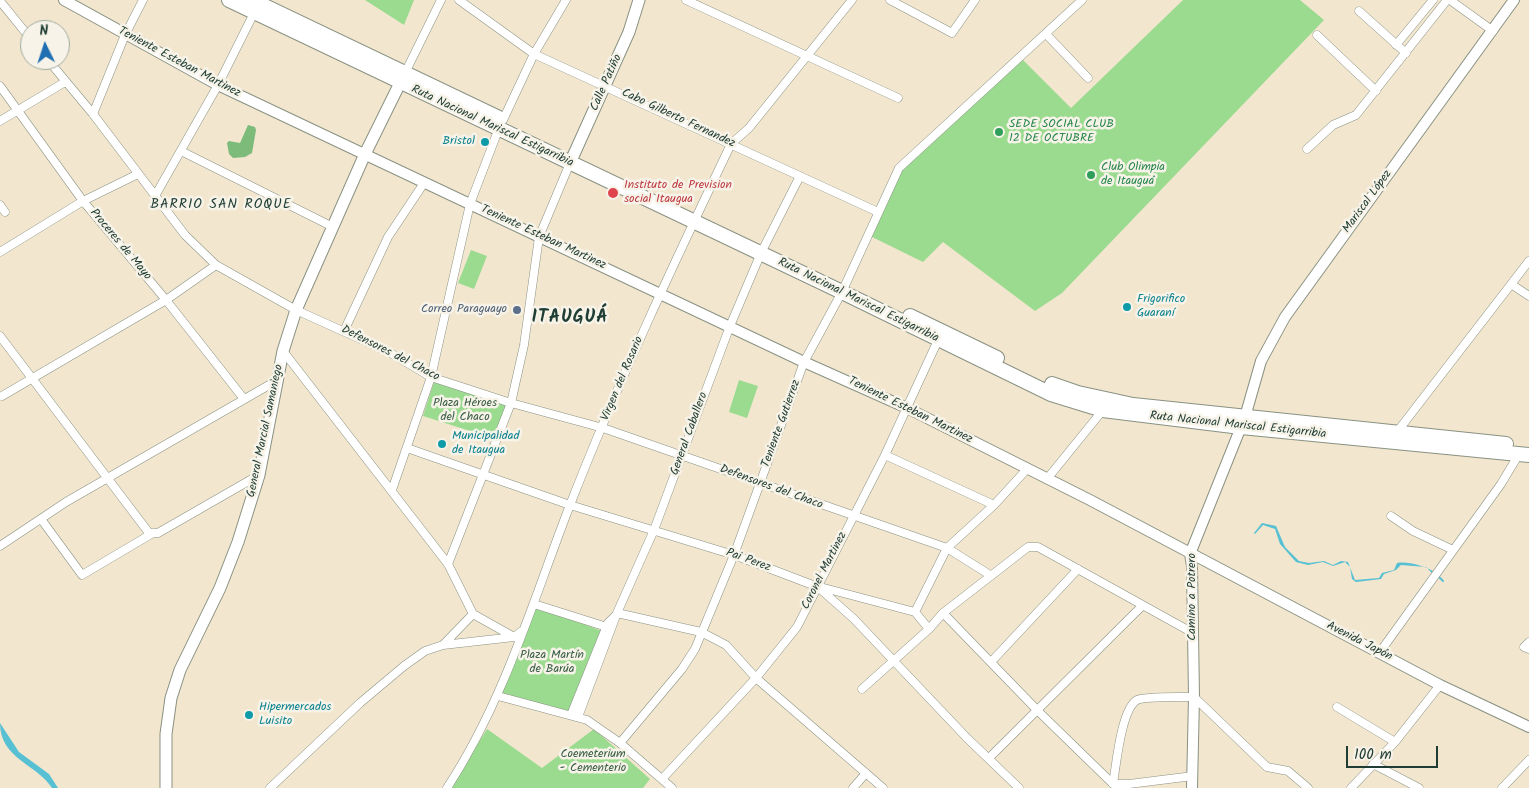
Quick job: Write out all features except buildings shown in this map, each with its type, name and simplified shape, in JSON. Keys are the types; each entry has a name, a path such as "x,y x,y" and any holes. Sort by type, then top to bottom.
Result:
{"highway":[{"name":"Ruta Nacional Mariscal Estigarribia","path":"229,0 256,4 402,78 940,336 1034,387 1103,410 1243,422 1526,452"},
{"name":"Ruta Nacional Mariscal Estigarribia","path":"940,336 1037,378 1078,393 1133,405 1243,422 1397,432 1526,452"}],"main road":[{"name":"Calle Patiño","path":"572,159 629,32 639,0"},
{"name":"General Marcial Samaniego","path":"166,788 166,734 171,698 180,670 223,580 258,476 283,351 296,310 365,154 402,78"}],"street":[{"name":"Teniente Esteban Martinez","path":"64,0 125,36 218,85 804,362 907,408 1190,554"},
{"path":"93,114 125,36 143,0"},
{"path":"402,78 441,0"},
{"path":"392,490 431,377 470,204 501,124 534,54 566,0"},
{"path":"686,0 898,98"},
{"name":"Virgen del Rosario","path":"447,788 476,742 498,696 570,505 660,293 732,144 749,128 852,0"},
{"path":"890,0 952,33 975,0"},
{"name":"Teniente Gutierrez","path":"620,743 682,669 695,649 734,555 804,362 844,289 899,168 1082,0"},
{"path":"1396,45 1433,0"},
{"path":"1307,149 1333,126 1356,115 1406,54 1446,0"},
{"path":"1450,0 1493,31"},
{"name":"Mariscal López","path":"1243,422 1261,361 1284,317 1514,0"},
{"path":"0,1 20,26"},
{"name":"Cabo Gilberto Fernandez","path":"461,1 534,54 606,85 878,212"},
{"path":"155,196 218,85 256,4"},
{"path":"1359,11 1406,54"},
{"path":"1046,34 1088,78"},
{"path":"1317,35 1376,92"},
{"name":"Defensores del Chaco","path":"56,70 93,114 185,235 216,266 296,310 410,362 431,377 511,403 603,428 852,517 946,548 990,575"},
{"path":"0,121 65,82"},
{"name":"Proceres de Mayo","path":"0,86 83,201 166,300 244,400"},
{"path":"181,151 333,227"},
{"path":"448,564 511,403 524,345 540,238 572,159"},
{"path":"0,252 83,201 138,174"},
{"name":"General Caballero","path":"575,716 610,626 654,530 730,326 762,250 800,176"},
{"path":"344,331 388,237 424,183"},
{"path":"0,205 5,212"},
{"path":"1397,432 1529,261"},
{"path":"2,396 166,300 216,266"},
{"path":"1511,284 1529,296"},
{"path":"0,336 151,533"},
{"name":"Coronel Martinez","path":"662,780 756,678 797,627 885,455 940,336"},
{"path":"283,351 448,564 473,614 514,637"},
{"path":"0,546 108,477 276,382"},
{"path":"1047,479 1103,410"},
{"name":"Camino a Potrero","path":"1192,788 1194,696 1190,554 1243,422"},
{"name":"Pai Perez","path":"407,448 570,505 734,555 818,587 838,602 974,746 1019,788"},
{"path":"1380,652 1526,452"},
{"path":"885,455 994,505"},
{"path":"915,612 946,548 994,505 1027,469"},
{"path":"41,519 82,574 151,533 158,533 258,476"},
{"path":"1391,516 1413,531 1453,550"},
{"path":"862,689 894,662 943,613 1023,549 1034,546 1193,633"},
{"name":"Avenida Japón","path":"1190,554 1440,685 1529,727"},
{"path":"991,662 1078,569"},
{"path":"818,587 915,612 928,629"},
{"path":"535,601 610,626"},
{"path":"989,758 1142,606"},
{"path":"617,613 701,632 726,645 756,678 883,788"},
{"path":"943,613 1038,711 1113,784 1129,784 1193,776"},
{"path":"443,645 473,614"},
{"path":"270,788 360,703 425,651 443,645 514,637 524,629"},
{"path":"1350,788 1395,742 1440,685"},
{"path":"498,696 587,720 620,743 672,788"},
{"path":"1113,784 1129,708 1142,699 1194,696 1267,767 1288,771 1308,788"},
{"path":"1337,707 1395,742"},
{"path":"1502,788 1529,760"},
{"path":"1373,764 1419,788"},
{"path":"853,788 866,773"}],"green space":[{"path":"365,0 414,0 404,25"},
{"name":"Club Olimpia de Itauguá","path":"1183,0 1300,0 1324,20 1062,293 1035,311 943,242 923,262 870,236 902,167 1021,58 1071,108"},
{"path":"248,125 255,127 256,130 252,153 245,157 233,158 229,154 227,143 229,141 240,143"},
{"path":"471,250 487,256 474,289 458,283"},
{"path":"739,380 758,386 747,418 729,412"},
{"name":"Plaza Héroes del Chaco","path":"434,382 506,405 495,439 423,416"},
{"name":"Plaza Martín de Barúa","path":"536,606 602,631 570,711 499,695"},
{"name":"Coemeterium - Cementerio","path":"487,729 542,768 594,729 650,779 643,788 450,788"}],"water":[{"path":"1262,523 1276,526 1285,547 1299,561 1309,563 1324,561 1333,565 1341,561 1348,562 1350,567 1345,562 1333,566 1323,562 1308,565 1296,562 1280,544 1275,529 1263,525 1254,533"},
{"path":"1397,563 1411,563 1424,567 1401,565 1396,570 1384,574 1381,579 1356,582 1352,579 1350,567 1355,580 1379,578 1382,573 1394,570"},
{"path":"0,723 19,752 49,774 58,788 52,788 38,773 12,753 2,735"}],"waterway":[{"path":"1439,577 1443,581"}],"place":[{"name":"SEDE SOCIAL CLUB 12 DE OCTUBRE","path":"999,132"},
{"name":"Bristol","path":"485,142"},
{"name":"Club Olimpia de Itauguá","path":"1091,175"},
{"name":"Instituto de Prevision social Itaugua","path":"613,193"},
{"name":"Frigorifico Guaraní","path":"1127,307"},
{"name":"Correo Paraguayo","path":"517,310"},
{"name":"Municipalidad de Itaugua","path":"442,444"},
{"name":"Hipermercados Luisito","path":"249,715"}],"district":[{"name":"BARRIO SAN ROQUE","path":"221,206"},
{"name":"ITAUGUÁ","path":"570,319"}]}
